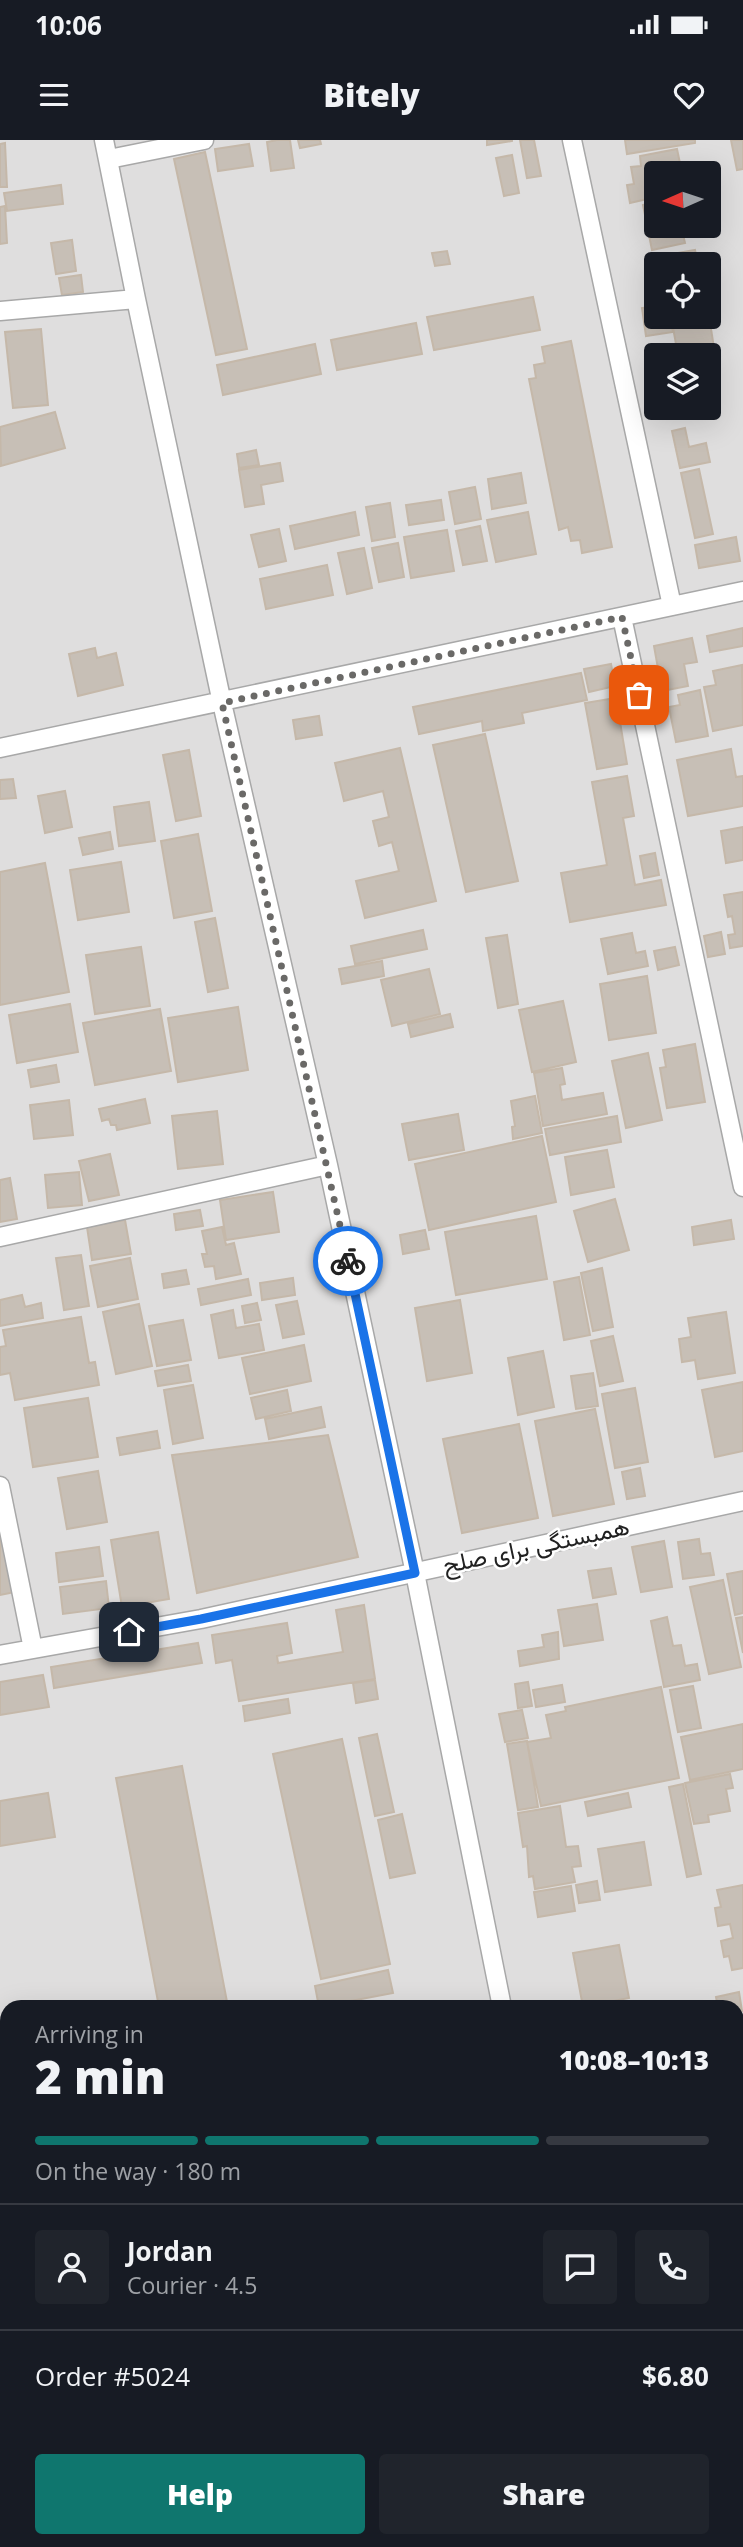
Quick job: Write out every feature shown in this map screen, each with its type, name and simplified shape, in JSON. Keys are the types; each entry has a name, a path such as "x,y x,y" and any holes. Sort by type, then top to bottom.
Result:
{"street":[{"path":"104,140 135,299 222,703 328,1165 415,1573 501,2000"},
{"path":"109,159 204,140"},
{"path":"572,140 672,607"},
{"path":"0,311 135,299"},
{"path":"0,748 743,591"},
{"path":"622,617 743,1187"},
{"path":"0,1237 328,1165"},
{"path":"0,1486 33,1649"},
{"name":"همبستگی برای صلح","path":"0,1654 201,1619 743,1501"}],"shaded area":[{"path":"0,140 743,140 743,2000 0,2000"}],"building":[{"path":"290,140 294,168 271,171 267,142"},
{"path":"298,140 320,140 321,144 300,148"},
{"path":"487,140 512,140 512,141 487,145"},
{"path":"520,140 534,140 541,176 527,178"},
{"path":"625,140 695,140 695,143 627,154"},
{"path":"731,140 743,140 743,169 737,170"},
{"path":"5,143 7,187 0,187 0,144"},
{"path":"249,144 253,166 218,171 215,149"},
{"path":"677,149 680,161 644,161 644,200 630,203 627,185 634,184 631,167 641,166 640,156"},
{"path":"205,152 247,349 216,355 174,159"},
{"path":"512,155 519,193 504,196 496,158"},
{"path":"61,185 63,204 7,211 4,193"},
{"path":"5,206 7,243 0,244 0,207"},
{"path":"650,238 684,238 685,243 652,250"},
{"path":"72,240 76,271 56,274 51,243"},
{"path":"447,251 450,264 435,266 432,253"},
{"path":"81,275 83,292 62,295 59,278"},
{"path":"533,297 540,330 434,350 427,317"},
{"path":"416,323 422,354 337,370 331,340"},
{"path":"41,329 48,405 13,408 5,332"},
{"path":"645,329 672,329 673,332 646,336"},
{"path":"673,329 711,329 713,343 676,343"},
{"path":"571,341 612,547 582,553 580,540 571,541 568,527 559,530 529,379 536,378 534,365 545,363 542,347"},
{"path":"315,344 321,374 223,395 217,365"},
{"path":"55,412 65,448 1,466 0,427"},
{"path":"685,428 689,447 706,443 710,462 680,468 672,431"},
{"path":"256,450 259,465 239,468 237,454"},
{"path":"280,463 283,481 261,485 264,504 245,507 239,470"},
{"path":"699,469 713,534 695,538 681,473"},
{"path":"521,473 526,503 492,509 488,479"},
{"path":"475,487 481,519 455,524 449,492"},
{"path":"441,500 444,520 409,525 406,505"},
{"path":"390,503 395,537 372,541 366,507"},
{"path":"355,512 359,535 295,549 290,526"},
{"path":"528,512 536,554 496,562 487,520"},
{"path":"480,526 487,561 463,565 456,531"},
{"path":"279,529 286,561 259,567 251,535"},
{"path":"447,530 454,571 411,578 404,537"},
{"path":"736,537 740,561 699,568 695,545"},
{"path":"398,543 404,577 379,582 372,548"},
{"path":"364,548 372,588 347,594 338,553"},
{"path":"327,565 333,595 266,609 260,579"},
{"path":"743,628 743,646 710,652 707,636"},
{"path":"692,638 697,662 684,664 688,686 662,691 654,646"},
{"path":"95,648 97,658 116,653 123,685 78,696 69,654"},
{"path":"611,664 615,686 589,692 584,669"},
{"path":"742,665 743,725 713,731 704,687 716,685 713,671"},
{"path":"581,673 587,700 522,713 524,723 483,731 482,721 419,734 413,707"},
{"path":"700,690 708,736 676,742 669,707 680,705 678,695"},
{"path":"616,698 627,764 597,769 585,703"},
{"path":"319,716 322,735 296,739 293,720"},
{"path":"485,734 518,881 466,892 433,745"},
{"path":"400,748 436,901 365,918 356,881 399,871 392,842 379,846 373,821 389,817 383,791 344,801 335,763"},
{"path":"731,749 736,777 743,776 743,806 688,816 677,760"},
{"path":"189,750 201,816 176,821 163,755"},
{"path":"627,776 634,816 623,818 635,885 661,880 666,905 570,922 561,873 607,865 592,782"},
{"path":"13,779 16,798 0,799 0,780"},
{"path":"65,791 72,827 45,833 38,796"},
{"path":"149,802 155,841 119,846 114,807"},
{"path":"743,827 743,860 726,863 721,831"},
{"path":"110,832 113,849 83,855 79,838"},
{"path":"198,834 212,911 174,918 161,841"},
{"path":"655,853 659,875 644,878 640,856"},
{"path":"121,862 129,912 78,920 70,870"},
{"path":"45,863 69,992 0,1005 0,872"},
{"path":"743,892 743,946 730,948 728,935 735,934 732,916 728,917 724,895"},
{"path":"215,918 228,988 208,992 195,922"},
{"path":"423,930 427,949 355,964 351,946"},
{"path":"721,932 725,954 708,957 704,936"},
{"path":"632,933 636,953 645,951 648,966 608,974 601,939"},
{"path":"507,935 518,1004 498,1008 486,938"},
{"path":"141,947 150,1006 95,1014 86,955"},
{"path":"675,947 679,965 658,970 654,951"},
{"path":"382,961 384,976 342,984 339,969"},
{"path":"429,969 440,1014 392,1026 381,980"},
{"path":"647,976 656,1033 609,1040 600,984"},
{"path":"563,1001 576,1062 532,1072 519,1010"},
{"path":"70,1004 78,1052 17,1063 9,1015"},
{"path":"238,1007 248,1070 178,1082 168,1018"},
{"path":"160,1009 171,1071 95,1085 83,1023"},
{"path":"450,1014 453,1027 411,1037 408,1024"},
{"path":"695,1044 705,1102 667,1108 660,1068 666,1067 663,1050"},
{"path":"648,1053 662,1120 626,1128 612,1061"},
{"path":"56,1065 59,1082 31,1087 28,1070"},
{"path":"562,1068 565,1084 560,1085 562,1100 603,1093 607,1114 543,1126 534,1073"},
{"path":"535,1096 542,1133 513,1139 512,1127 515,1126 511,1101"},
{"path":"145,1099 150,1123 117,1130 116,1125 111,1125 109,1119 102,1121 99,1109"},
{"path":"69,1100 73,1135 34,1139 30,1105"},
{"path":"217,1111 223,1164 178,1169 172,1116"},
{"path":"458,1114 464,1150 409,1160 402,1124"},
{"path":"617,1116 621,1142 550,1155 545,1129"},
{"path":"542,1136 556,1202 429,1230 415,1164"},
{"path":"607,1150 614,1187 571,1195 565,1157"},
{"path":"110,1154 119,1195 89,1201 79,1161"},
{"path":"79,1172 82,1205 48,1208 45,1175"},
{"path":"10,1178 17,1219 0,1222 0,1180"},
{"path":"273,1192 279,1232 226,1240 220,1200"},
{"path":"615,1199 629,1250 588,1262 574,1211"},
{"path":"200,1210 203,1226 176,1230 174,1214"},
{"path":"536,1216 547,1279 456,1295 445,1232"},
{"path":"125,1220 131,1254 92,1260 87,1227"},
{"path":"731,1220 734,1239 694,1245 692,1227"},
{"path":"222,1227 226,1245 234,1243 241,1274 216,1279 214,1266 205,1267 202,1254 207,1254 202,1231"},
{"path":"425,1230 429,1249 403,1254 400,1235"},
{"path":"81,1255 89,1306 64,1310 56,1258"},
{"path":"130,1258 138,1299 98,1307 90,1266"},
{"path":"602,1268 613,1327 593,1331 581,1273"},
{"path":"186,1270 189,1284 164,1288 162,1274"},
{"path":"579,1277 590,1335 564,1340 554,1282"},
{"path":"293,1278 295,1295 262,1300 260,1283"},
{"path":"248,1279 251,1295 201,1305 198,1289"},
{"path":"22,1295 25,1307 41,1303 43,1318 0,1326 0,1300"},
{"path":"460,1300 472,1373 427,1381 415,1308"},
{"path":"297,1301 304,1334 283,1338 276,1305"},
{"path":"257,1303 261,1320 245,1323 242,1306"},
{"path":"139,1304 152,1366 116,1374 103,1312"},
{"path":"233,1310 236,1328 259,1324 264,1350 219,1358 211,1315"},
{"path":"726,1312 735,1373 698,1379 695,1360 682,1362 679,1339 691,1337 688,1318"},
{"path":"81,1317 89,1363 95,1362 99,1385 15,1400 10,1373 0,1375 0,1347 6,1346 3,1330"},
{"path":"183,1320 191,1360 157,1366 149,1326"},
{"path":"613,1336 623,1381 600,1386 591,1341"},
{"path":"304,1345 311,1381 250,1394 242,1358"},
{"path":"543,1351 554,1407 518,1415 508,1358"},
{"path":"188,1365 191,1381 158,1386 155,1371"},
{"path":"593,1373 598,1406 576,1409 571,1376"},
{"path":"743,1382 743,1451 715,1457 702,1390"},
{"path":"193,1385 203,1438 173,1444 164,1390"},
{"path":"635,1388 648,1462 615,1468 602,1394"},
{"path":"287,1390 291,1411 256,1419 251,1398"},
{"path":"88,1398 98,1457 33,1467 24,1408"},
{"path":"321,1407 325,1427 269,1439 265,1419"},
{"path":"595,1409 614,1504 553,1516 535,1421"},
{"path":"519,1424 538,1518 462,1533 443,1439"},
{"path":"157,1431 160,1448 120,1455 117,1438"},
{"path":"328,1435 358,1557 197,1593 172,1455"},
{"path":"640,1468 645,1496 627,1499 622,1472"},
{"path":"98,1471 107,1522 67,1529 58,1478"},
{"path":"0,1524 15,1592 0,1595"},
{"path":"158,1532 169,1599 122,1607 111,1540"},
{"path":"699,1539 701,1554 710,1553 714,1575 683,1579 678,1542"},
{"path":"664,1541 672,1587 641,1592 632,1547"},
{"path":"99,1547 103,1576 59,1582 56,1553"},
{"path":"611,1568 616,1594 593,1598 588,1571"},
{"path":"743,1571 743,1613 735,1615 727,1574"},
{"path":"723,1580 741,1667 709,1674 690,1587"},
{"path":"106,1581 109,1608 63,1614 60,1587"},
{"path":"597,1604 603,1640 564,1646 558,1610"},
{"path":"364,1605 375,1679 239,1701 232,1660 216,1663 212,1635 287,1623 292,1653 277,1656 278,1663 343,1652 336,1610"},
{"path":"667,1617 673,1646 681,1645 685,1666 697,1664 700,1680 664,1687 651,1621"},
{"path":"743,1617 743,1653 736,1618"},
{"path":"558,1632 559,1659 520,1666 518,1651 544,1647 542,1635"},
{"path":"198,1643 202,1663 54,1688 51,1667"},
{"path":"43,1675 49,1707 0,1715 0,1682"},
{"path":"375,1680 378,1699 356,1703 353,1683"},
{"path":"528,1682 532,1706 518,1708 515,1684"},
{"path":"562,1685 565,1702 536,1707 533,1690"},
{"path":"693,1686 701,1728 678,1732 670,1690"},
{"path":"661,1687 679,1778 541,1806 527,1742 551,1738 546,1715 566,1711 565,1707"},
{"path":"288,1699 290,1713 245,1721 243,1706"},
{"path":"522,1710 528,1738 505,1742 499,1714"},
{"path":"743,1724 743,1769 690,1780 681,1737"},
{"path":"377,1734 394,1812 375,1816 359,1738"},
{"path":"342,1739 390,1964 321,1979 273,1754"},
{"path":"527,1741 538,1807 518,1810 507,1744"},
{"path":"182,1766 227,2000 158,2000 116,1778"},
{"path":"730,1774 733,1788 726,1789 730,1811 708,1815 709,1822 694,1824 685,1783"},
{"path":"683,1784 701,1874 687,1877 669,1787"},
{"path":"48,1793 55,1837 0,1846 0,1801"},
{"path":"628,1793 631,1807 588,1816 585,1802"},
{"path":"560,1806 566,1847 578,1846 581,1866 572,1867 575,1882 535,1889 533,1876 529,1877 527,1846 523,1847 518,1813"},
{"path":"402,1814 415,1873 390,1878 378,1820"},
{"path":"644,1842 651,1885 605,1892 598,1849"},
{"path":"597,1881 600,1900 579,1903 576,1885"},
{"path":"743,1885 743,1968 732,1970 729,1956 724,1957 721,1941 733,1938 730,1924 718,1926 715,1908 721,1907 717,1890"},
{"path":"571,1886 575,1911 538,1917 534,1892"},
{"path":"619,1945 629,1998 582,2000 573,1953"},
{"path":"388,1970 393,1993 356,2000 318,2000 315,1986"},
{"path":"739,1992 740,2000 717,2000 716,1997"}],"way so far":[{"path":"348,1261 222,703 622,617 639,695"}],"route":[{"path":"129,1632 415,1573 348,1261"}]}
